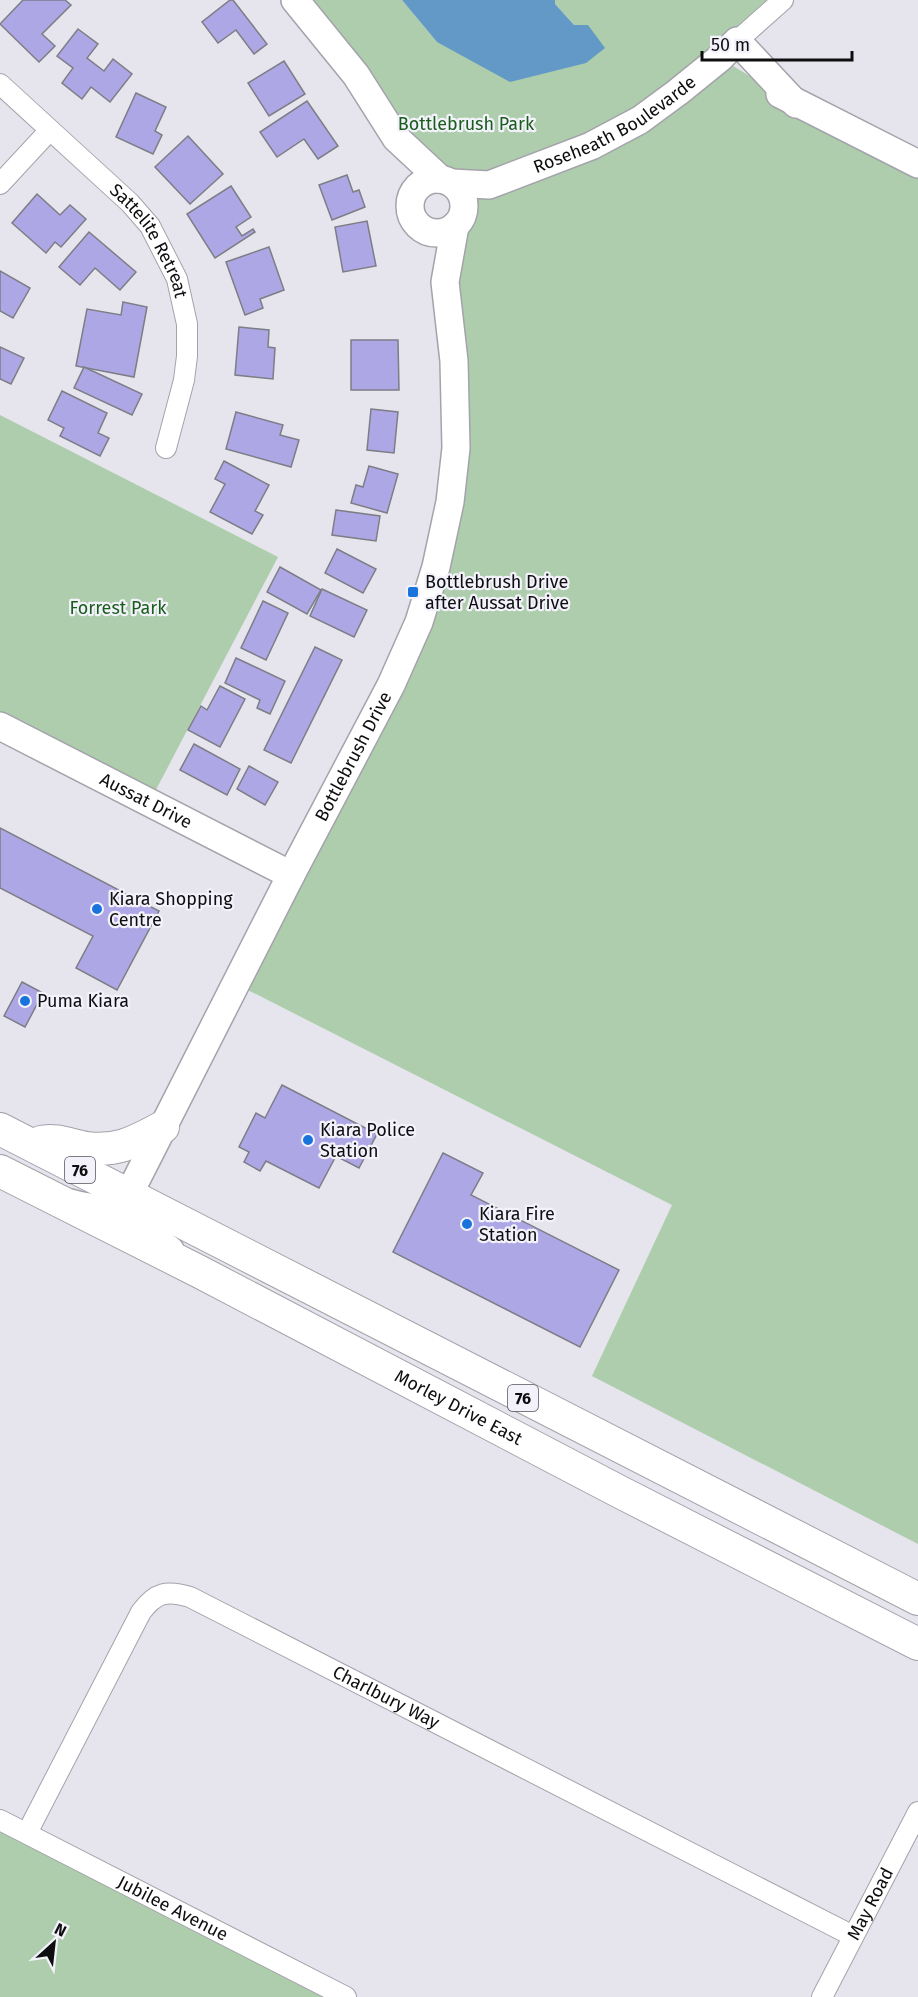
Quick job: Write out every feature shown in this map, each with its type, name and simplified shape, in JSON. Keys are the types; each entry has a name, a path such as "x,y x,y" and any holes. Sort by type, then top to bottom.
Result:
{"main road":[{"path":"32,1145 49,1140 86,1148 118,1148 163,1127"},
{"name":"76","path":"0,1129 918,1599"},
{"name":"Morley Drive East","path":"0,1171 200,1272 918,1644"},
{"path":"325,1296 321,1308 322,1320 337,1339 354,1353"},
{"path":"552,1413 549,1420 551,1444 570,1465"}],"street":[{"path":"296,0 356,75 396,138 460,192 460,218 450,230 437,234 430,233 419,227 410,213 412,195 415,189 426,181 446,181"},
{"name":"Roseheath Boulevarde","path":"446,181 489,185 591,146 640,120 729,50 783,0"},
{"path":"729,50 796,104 918,164"},
{"name":"Sattelite Retreat","path":"0,84 137,211 150,226 177,279 187,324 187,356 184,380 166,447"},
{"path":"0,184 50,130"},
{"path":"396,138 404,174 412,195"},
{"name":"Roseheath Boulevarde","path":"460,218 489,185"},
{"name":"Bottlebrush Drive","path":"445,282 460,218"},
{"name":"Bottlebrush Drive","path":"128,1196 291,875 391,685 419,622 436,567 450,502 456,448 454,361 445,282 419,227"},
{"name":"Aussat Drive","path":"0,726 291,875"},
{"path":"52,1197 89,1208 105,1207 128,1196 134,1214 145,1229 160,1244 200,1272"},
{"name":"Charlbury Way","path":"27,1833 141,1612 152,1598 176,1593 190,1597 853,1936"},
{"name":"May Road","path":"822,1997 918,1812"},
{"name":"Jubilee Avenue","path":"0,1820 346,1997"}],"green space":[{"name":"Bottlebrush Park","path":"295,0 402,0 437,42 574,25 555,4 555,0 783,0 720,58 796,104 918,164 918,1544 592,1376 672,1205 236,984 391,685 450,503 445,282 464,210 488,185 440,181"},
{"name":"Forrest Park","path":"0,415 278,557 149,803 0,726"},
{"path":"0,1820 346,1997 0,1997"}],"water":[{"path":"402,0 555,0 555,4 574,25 588,25 605,48 586,63 510,82 437,42"}],"building":[{"path":"23,0 65,0 71,5 42,34 55,46 39,62 0,24"},
{"path":"233,0 267,44 254,54 236,30 218,43 202,22"},
{"path":"78,29 98,44 87,58 104,71 113,59 132,74 110,102 91,87 82,99 62,83 73,68 57,56"},
{"path":"284,61 305,94 269,116 248,83"},
{"path":"136,93 166,107 155,131 162,135 153,154 116,137"},
{"path":"307,101 338,146 318,159 304,139 277,157 260,132"},
{"path":"188,136 223,174 190,204 155,167"},
{"path":"347,175 353,192 359,190 365,207 332,220 319,185"},
{"path":"231,186 251,217 236,227 242,236 253,229 255,232 215,258 187,214"},
{"path":"37,194 60,215 70,205 86,219 61,247 55,242 46,253 12,223"},
{"path":"367,221 376,266 343,272 335,227"},
{"path":"89,232 136,272 120,290 95,268 80,285 59,267"},
{"path":"269,247 284,290 260,299 263,308 245,315 226,262"},
{"path":"0,271 30,288 13,318 0,311"},
{"path":"123,302 147,307 134,377 76,366 87,309 121,315"},
{"path":"239,327 269,330 268,347 275,348 273,379 235,375"},
{"path":"351,340 398,340 399,390 351,390"},
{"path":"0,347 24,358 11,384 0,379"},
{"path":"84,367 142,394 132,415 74,388"},
{"path":"62,391 107,413 98,433 109,438 100,456 60,436 64,428 48,420"},
{"path":"371,409 398,412 394,453 367,450"},
{"path":"236,412 283,425 280,435 299,440 291,467 226,449"},
{"path":"224,461 269,485 255,511 263,515 252,534 210,512 225,484 215,479"},
{"path":"369,466 398,474 387,513 351,503 356,485 363,487"},
{"path":"336,510 380,516 376,541 332,535"},
{"path":"337,549 376,569 363,593 325,573"},
{"path":"280,567 321,590 307,614 267,592"},
{"path":"322,589 367,610 354,637 310,616"},
{"path":"263,601 288,613 266,660 241,648"},
{"path":"315,647 342,660 291,763 264,750"},
{"path":"236,658 285,681 270,714 257,708 260,700 225,683"},
{"path":"220,686 245,699 220,747 188,730 201,706 207,710"},
{"path":"194,744 240,769 227,795 180,770"},
{"path":"249,766 278,782 265,805 237,789"},
{"name":"Kiara Shopping Centre","path":"0,828 159,911 117,990 76,968 93,936 0,888"},
{"name":"Puma Kiara","path":"22,982 43,993 25,1027 4,1016"},
{"name":"Kiara Police Station","path":"282,1085 377,1134 359,1168 336,1156 319,1188 266,1161 260,1171 244,1162 249,1152 239,1147 256,1113 265,1118"},
{"name":"Kiara Fire Station","path":"443,1153 483,1173 471,1195 619,1270 580,1347 393,1252"}],"place":[{"name":"Bottlebrush Drive after Aussat Drive","path":"413,592"},
{"name":"Kiara Shopping Centre","path":"97,909"},
{"name":"Puma Kiara","path":"25,1001"},
{"name":"Kiara Police Station","path":"308,1140"},
{"name":"Kiara Fire Station","path":"467,1224"}]}
